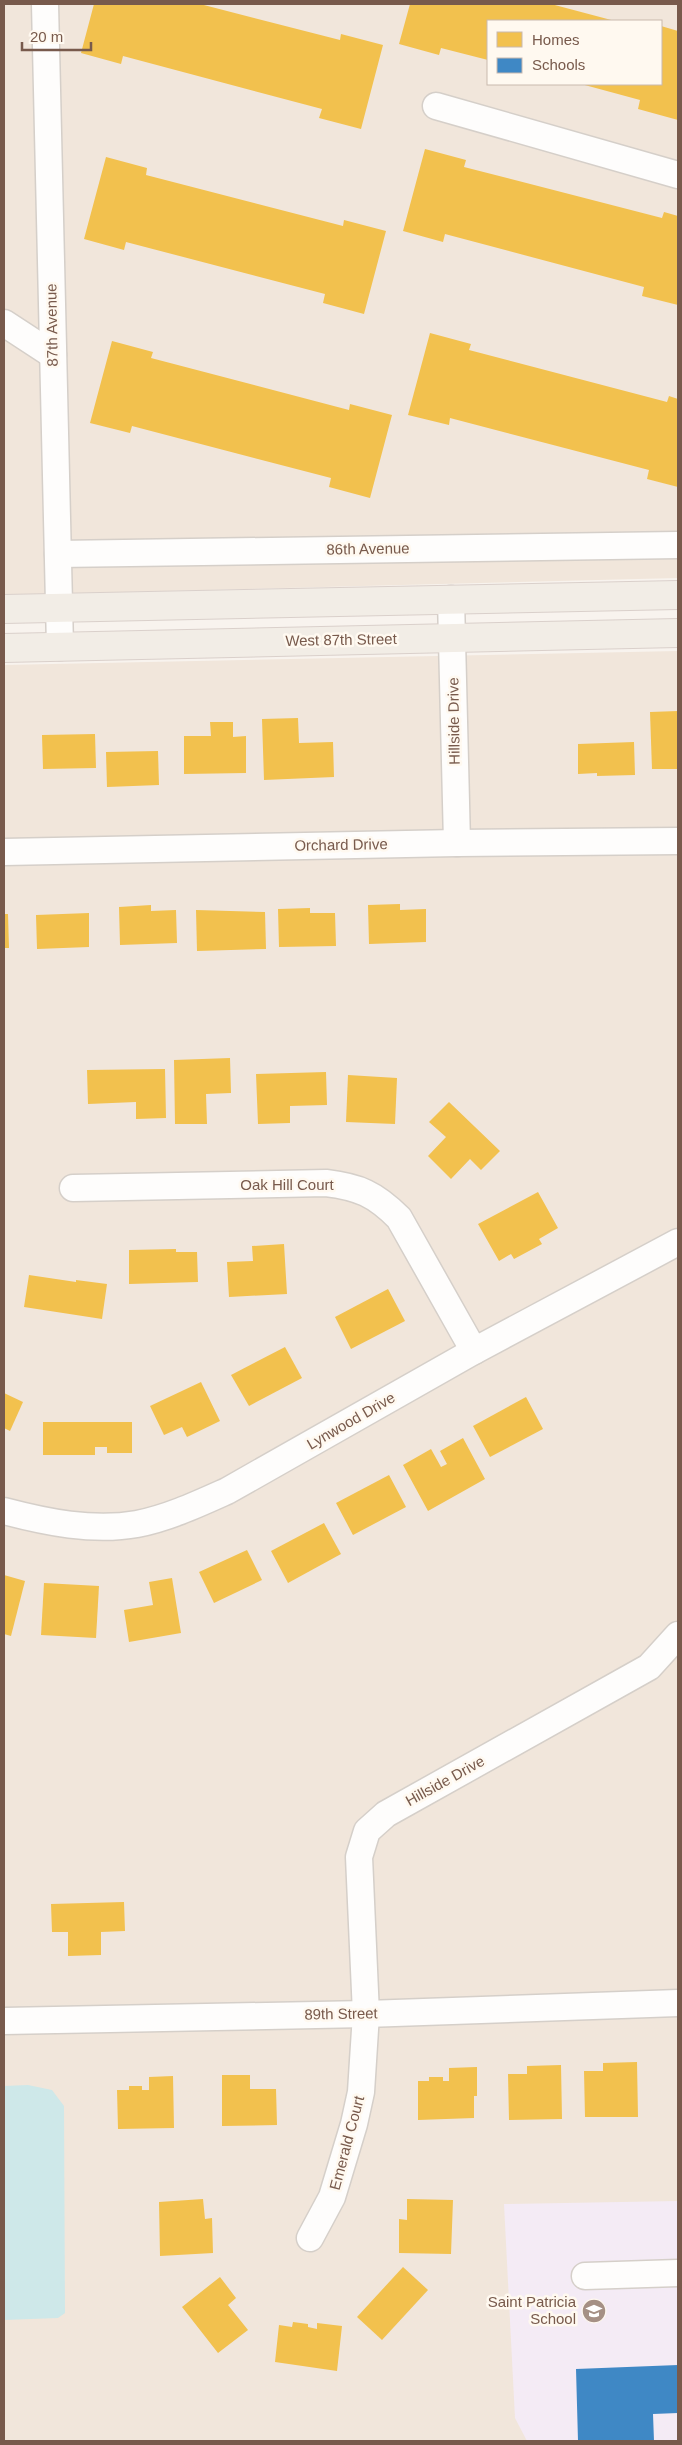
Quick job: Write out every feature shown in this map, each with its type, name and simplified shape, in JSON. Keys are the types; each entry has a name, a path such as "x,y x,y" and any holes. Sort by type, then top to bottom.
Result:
{"main road":[{"path":"4,609 678,594"},
{"name":"West 87th Street","path":"4,648 678,633"}],"street":[{"name":"87th Avenue","path":"45,4 60,647"},
{"path":"436,106 678,175"},
{"path":"4,323 53,355"},
{"name":"86th Avenue","path":"58,554 678,545"},
{"name":"Hillside Drive","path":"451,599 457,843"},
{"name":"Orchard Drive","path":"4,852 457,843 678,841"},
{"name":"Oak Hill Court","path":"73,1188 326,1183 366,1192 383,1202 399,1218 474,1351"},
{"name":"Lynwood Drive","path":"4,1511 37,1520 101,1526 136,1524 166,1516 227,1491 474,1351 678,1242"},
{"name":"Hillside Drive","path":"366,2014 359,1857 367,1831 386,1814 649,1667 678,1636"},
{"name":"89th Street","path":"4,2021 366,2014 678,2003"},
{"name":"Emerald Court","path":"310,2238 332,2197 354,2124 361,2092 366,2014"},
{"path":"585,2276 678,2273"}],"shaded area":[{"path":"4,4 678,4 678,578 4,595"},
{"path":"678,651 678,2441 4,2441 4,665"},
{"name":"Saint Patricia School","path":"678,2201 678,2441 527,2441 515,2418 504,2204"}],"water":[{"path":"28,2085 52,2090 64,2106 65,2313 58,2318 4,2320 4,2086"}],"building: Homes":[{"path":"94,4 200,4 340,40 341,34 383,45 361,129 319,118 322,109 123,56 121,64 81,53"},
{"path":"410,4 551,4 611,20 487,20 487,60 441,48 439,55 399,44"},
{"path":"662,26 678,31 678,120 638,109 640,100 585,85 662,85"},
{"path":"425,149 466,160 464,167 662,218 664,212 678,216 678,305 642,296 644,287 445,234 443,242 403,231"},
{"path":"106,157 147,168 146,175 343,226 344,220 386,231 364,314 323,303 325,294 126,242 124,250 84,239"},
{"path":"430,333 471,344 469,350 667,402 669,396 678,399 678,487 647,479 649,470 450,418 449,425 408,415"},
{"path":"112,341 153,352 151,358 349,410 350,404 392,415 370,498 329,487 331,478 132,426 130,433 90,423"},
{"path":"678,711 678,769 652,769 650,712"},
{"path":"298,718 299,743 333,742 334,777 264,780 262,719"},
{"path":"210,722 233,722 233,737 246,736 246,773 184,774 184,736 211,736"},
{"path":"95,734 96,768 43,769 42,735"},
{"path":"634,742 635,775 597,776 597,773 578,774 578,744"},
{"path":"158,751 159,785 107,787 106,752"},
{"path":"400,904 400,910 426,909 426,942 369,944 368,905"},
{"path":"151,905 151,911 176,910 177,943 120,945 119,907"},
{"path":"310,908 310,913 335,913 336,946 279,947 278,909"},
{"path":"196,910 265,912 266,949 197,951"},
{"path":"89,913 89,947 37,949 36,915"},
{"path":"4,914 8,914 9,948 4,948"},
{"path":"230,1058 231,1093 206,1094 207,1124 175,1124 174,1060"},
{"path":"165,1069 166,1118 136,1119 136,1102 88,1104 87,1070"},
{"path":"326,1072 327,1105 290,1106 290,1123 258,1124 256,1074"},
{"path":"348,1075 397,1078 395,1124 346,1122"},
{"path":"449,1102 500,1151 481,1170 470,1159 451,1179 428,1156 446,1137 429,1122"},
{"path":"538,1192 558,1228 539,1239 542,1244 514,1259 511,1254 499,1261 478,1224"},
{"path":"284,1244 287,1294 229,1297 227,1262 253,1261 252,1246"},
{"path":"176,1249 176,1252 197,1252 198,1282 129,1284 129,1250"},
{"path":"29,1275 76,1282 76,1280 107,1284 102,1319 24,1307"},
{"path":"388,1289 405,1321 351,1349 335,1317"},
{"path":"285,1347 302,1378 249,1406 231,1375"},
{"path":"201,1382 220,1421 187,1437 182,1427 164,1435 150,1406"},
{"path":"4,1393 23,1402 10,1431 4,1428"},
{"path":"526,1397 543,1429 490,1457 473,1426"},
{"path":"43,1422 132,1422 132,1453 107,1453 107,1447 95,1447 95,1455 43,1455"},
{"path":"463,1438 485,1479 428,1511 403,1465 431,1449 441,1467 447,1464 440,1451"},
{"path":"389,1475 406,1507 353,1535 336,1503"},
{"path":"324,1523 341,1554 288,1583 271,1551"},
{"path":"247,1550 262,1580 214,1603 199,1572"},
{"path":"4,1575 25,1581 11,1636 4,1634"},
{"path":"172,1578 181,1633 129,1642 124,1610 153,1605 149,1582"},
{"path":"44,1583 99,1586 96,1638 41,1635"},
{"path":"124,1902 125,1931 101,1932 101,1955 68,1956 68,1932 52,1932 51,1904"},
{"path":"637,2062 638,2117 585,2117 584,2071 603,2071 603,2063"},
{"path":"561,2065 562,2119 509,2120 508,2074 527,2074 527,2066"},
{"path":"477,2067 477,2096 474,2096 474,2118 418,2120 418,2081 429,2081 429,2077 443,2077 443,2081 449,2081 449,2068"},
{"path":"222,2075 250,2075 250,2089 276,2089 277,2125 222,2126"},
{"path":"173,2076 174,2128 118,2129 117,2090 129,2090 129,2086 142,2086 142,2090 149,2090 149,2077"},
{"path":"203,2199 205,2219 212,2218 213,2253 160,2256 159,2202"},
{"path":"407,2199 453,2200 451,2254 399,2253 399,2219 407,2220"},
{"path":"403,2267 428,2290 382,2340 357,2317"},
{"path":"220,2277 236,2298 228,2305 248,2330 218,2353 182,2307"},
{"path":"293,2322 308,2324 308,2327 317,2329 317,2323 342,2326 337,2371 275,2362 279,2325 292,2327"}],"building: Schools":[{"path":"678,2365 678,2413 653,2414 654,2441 578,2441 576,2369"}],"place":[{"name":"Saint Patricia School","path":"594,2311"}]}
